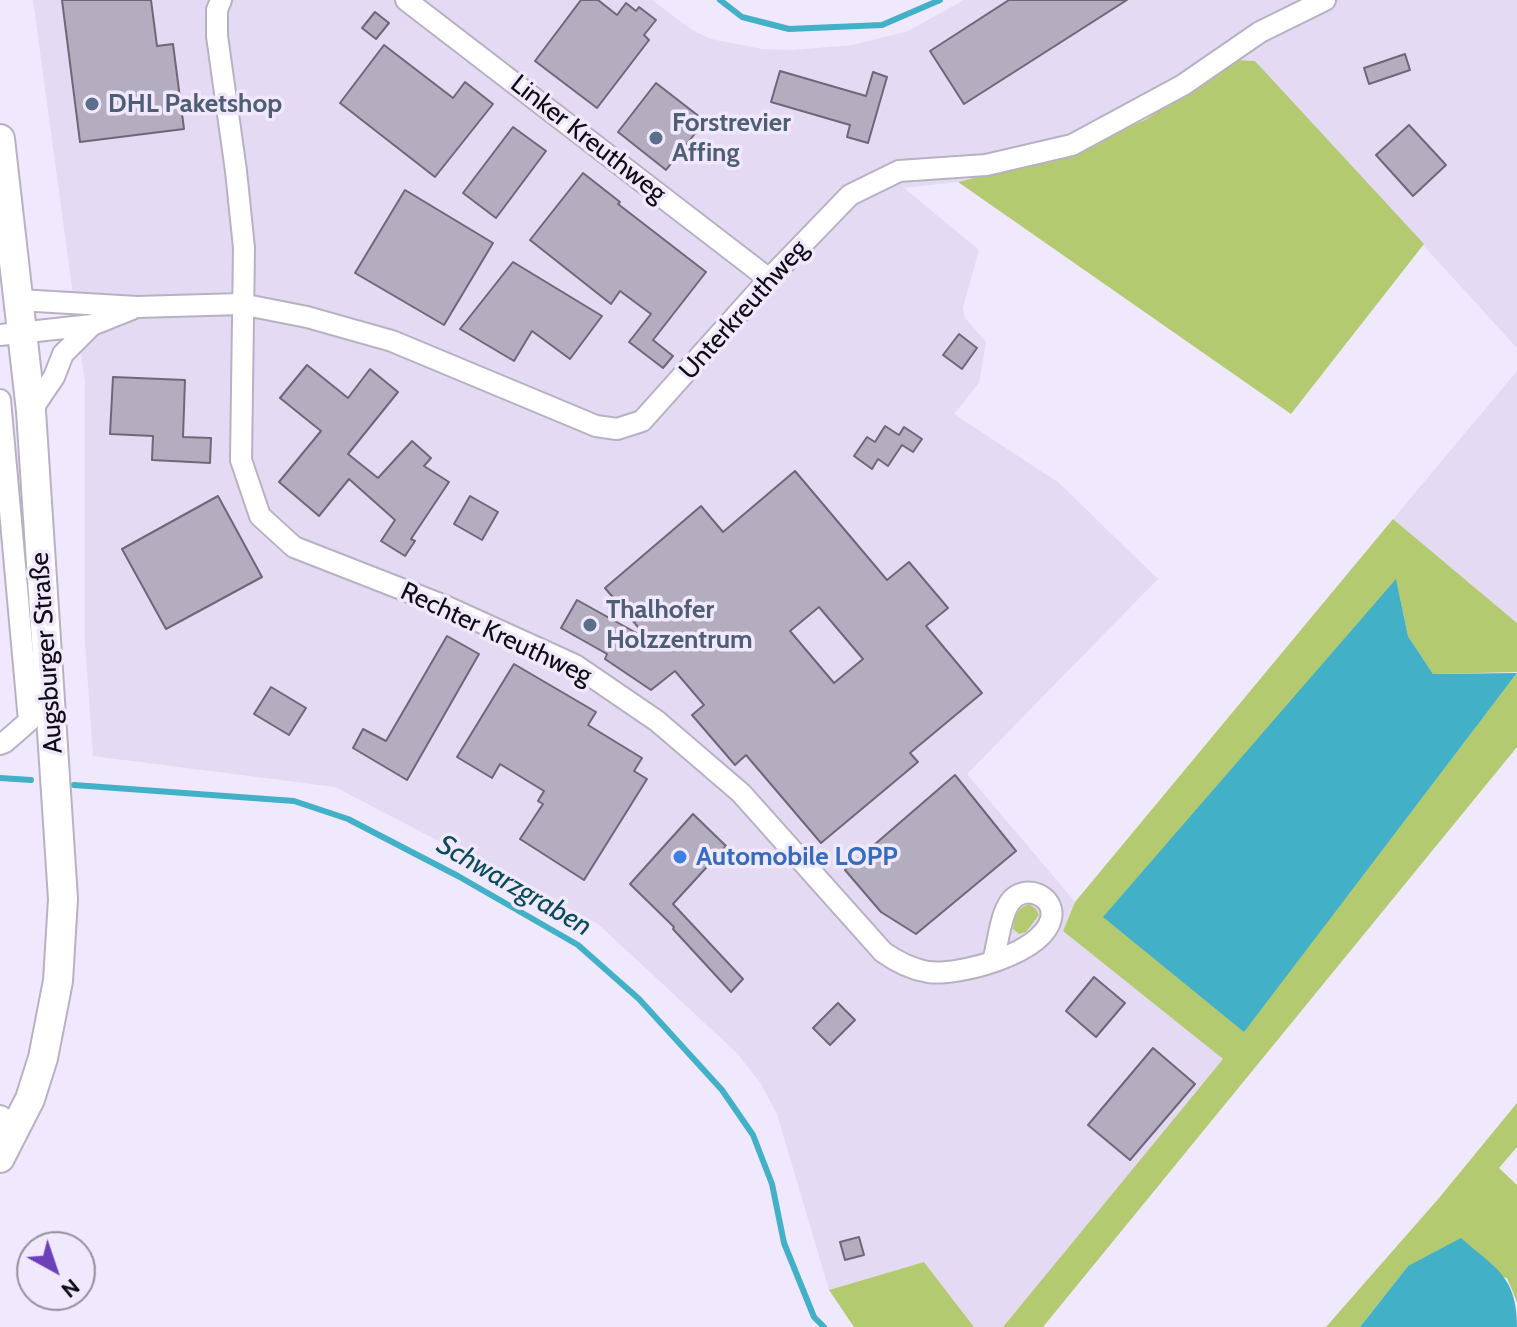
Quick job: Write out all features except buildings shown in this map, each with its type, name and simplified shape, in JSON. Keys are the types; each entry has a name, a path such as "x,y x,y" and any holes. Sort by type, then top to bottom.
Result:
{"main road":[{"name":"Augsburger Straße","path":"0,139 19,300 11,333 31,411 63,899 58,981 43,1058 8,1122 0,1158"}],"street":[{"path":"221,0 217,10 217,36 243,233 241,304"},
{"name":"Linker Kreuthweg","path":"406,0 769,279"},
{"name":"Unterkreuthweg","path":"19,300 137,307 241,304 307,317 392,341 596,426 617,429 642,421 769,279 850,195 899,171 986,165 1072,145 1183,85 1260,32 1325,0"},
{"name":"Rechter Kreuthweg","path":"241,304 241,460 260,516 294,547 451,609 575,665 657,721 741,793 883,952 896,961 931,972 969,969 993,961"},
{"name":"Unterkreuthweg","path":"11,333 92,325 137,307"},
{"name":"Unterkreuthweg","path":"31,411 54,377 63,354 92,325"},
{"path":"0,400 29,721 0,744"}],"shaded area":[{"path":"33,0 652,0 692,30 711,39 762,49 792,50 853,45 908,31 964,0 1517,0 1517,348 1255,61 1238,60 1145,120 1061,156 958,182 904,188 979,250 963,307 965,318 986,342 979,383 954,414 1059,483 1158,579 967,774 1075,902 1063,931 1223,1059 1003,1327 974,1327 924,1262 829,1290 777,1114 761,1084 737,1053 598,924 335,787 93,756 85,643 85,383"},
{"path":"1517,371 1517,623 1393,519"}],"green space":[{"path":"1238,60 1255,61 1424,244 1291,414 958,182 1061,156 1145,120"},
{"path":"1393,519 1517,623 1517,672 1433,674 1408,636 1396,580 1244,1031 1517,673 1517,747 1043,1327 1003,1327 1223,1059 1063,931 1075,902"},
{"path":"1029,904 1039,915 1026,932 1019,934 1013,929 1015,917"},
{"path":"1517,1103 1517,1147 1499,1168 1517,1185 1517,1302 1507,1278 1408,1266 1360,1327 1326,1327 1439,1198"},
{"path":"924,1262 974,1327 854,1327 829,1290"}],"water":[{"path":"1396,579 1408,636 1433,674 1517,673 1244,1032 1103,917"},
{"path":"1461,1238 1494,1266 1509,1285 1517,1327 1360,1327 1408,1266"}],"waterway":[{"path":"720,0 742,17 789,29 882,25 940,0"},
{"name":"Schwarzgraben","path":"0,778 31,780"},
{"name":"Schwarzgraben","path":"74,785 294,801 348,819 458,876 578,945 639,999 722,1090 753,1135 772,1184 784,1243 814,1317 824,1327"}],"place":[{"name":"DHL Paketshop","path":"92,104"},
{"name":"Forstrevier Affing","path":"656,138"},
{"name":"Thalhofer Holzzentrum","path":"590,625"},
{"name":"Automobile LOPP","path":"680,857"}]}
